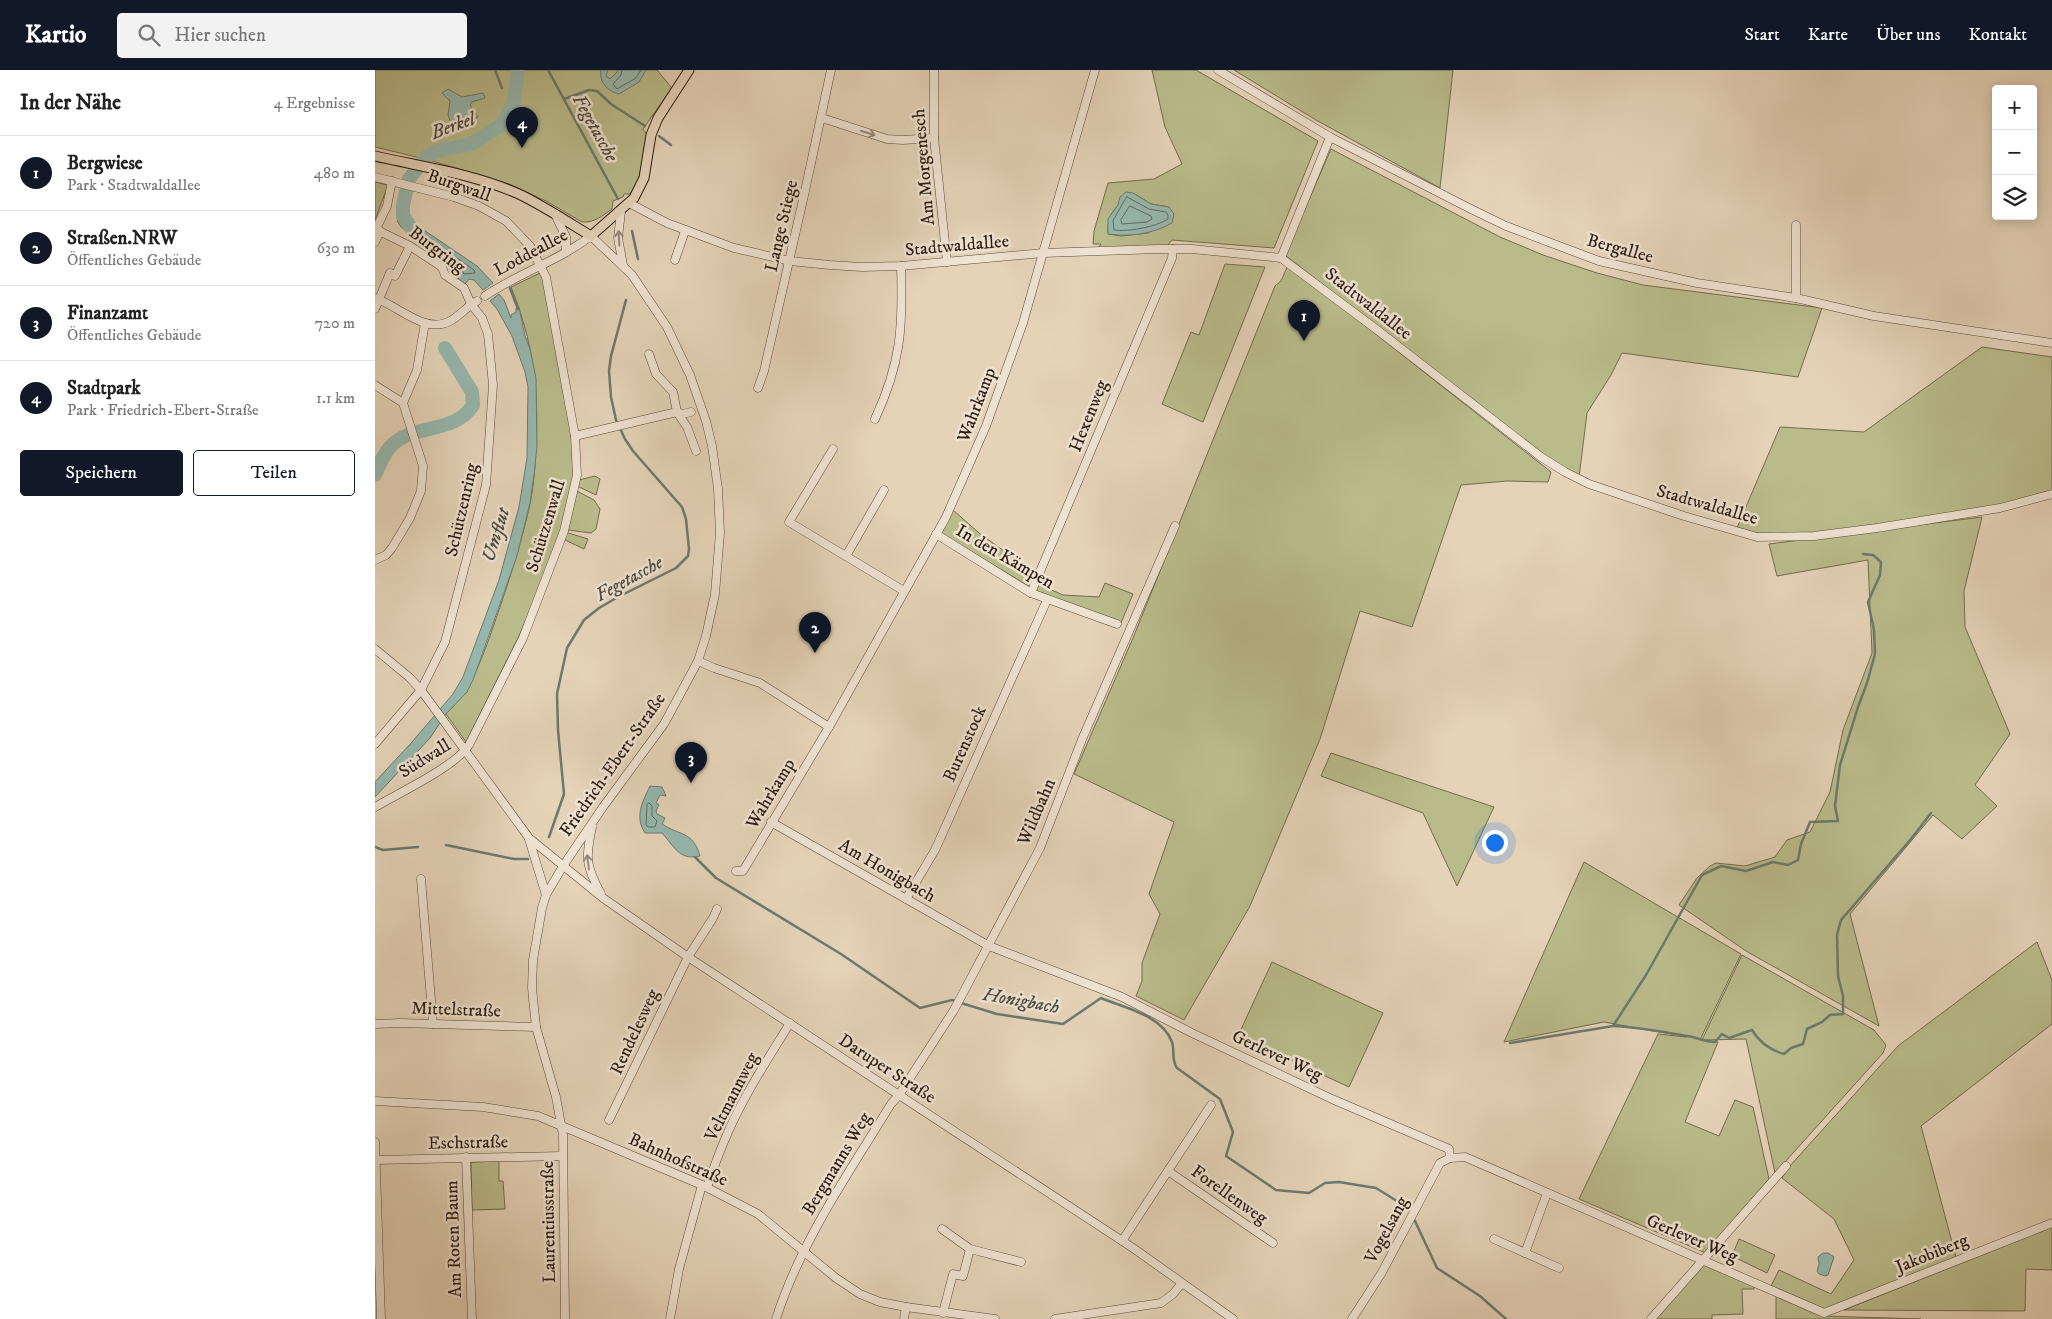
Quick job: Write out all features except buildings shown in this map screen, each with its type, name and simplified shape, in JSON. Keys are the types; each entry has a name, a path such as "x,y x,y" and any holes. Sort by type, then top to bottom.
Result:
{"main road":[{"path":"591,236 629,204 644,178 651,135 658,118 689,70"},
{"name":"Friedrich-Ebert-Straße","path":"375,156 496,186 519,195 591,236"}],"street":[{"name":"Lange Stiege","path":"758,388 764,371 790,261 831,70"},
{"name":"Am Morgenesch","path":"934,70 934,138 947,262"},
{"name":"Wahrkamp","path":"735,871 743,871 829,727 946,517 986,426 1023,323 1095,70"},
{"name":"Bergallee","path":"1218,70 1330,136 1506,226 1599,261 1697,283 1796,298 1890,318 2052,343"},
{"path":"822,118 887,139 934,138"},
{"path":"1281,258 1330,136"},
{"name":"Burgwall","path":"375,177 453,196 493,213 522,236 541,265"},
{"path":"375,242 377,229 395,182"},
{"name":"Stadtwaldallee","path":"629,204 685,231 734,248 790,261 862,267 901,266 1043,254 1173,249 1281,258 1541,457 1565,472 1618,494 1757,537 1814,536 1974,513 2052,494"},
{"path":"621,211 618,238 623,265"},
{"path":"555,214 566,237 566,252"},
{"path":"1796,225 1796,298"},
{"name":"Burgring","path":"377,229 410,246 441,267 445,274 459,284 474,302"},
{"path":"675,260 685,231"},
{"name":"Loddeallee","path":"485,296 566,252 591,236"},
{"name":"Friedrich-Ebert-Straße","path":"546,895 593,822 664,724 698,660 705,641 715,594 720,543 719,489 712,446 697,391 675,343 642,290 623,265 591,236"},
{"path":"375,309 377,299 389,273 395,276 410,246"},
{"name":"Hexenweg","path":"1031,594 1172,258 1173,249"},
{"name":"Schützenwall","path":"465,752 523,638 564,531 577,475 575,436 546,276 541,265"},
{"path":"875,420 887,393 899,352 902,300 901,266"},
{"path":"377,299 425,324 437,325 452,320 474,302"},
{"name":"Schützenring","path":"375,744 421,690 445,642 486,485 493,394 491,353 482,318 474,302"},
{"path":"375,560 386,555 392,548 410,518 421,491 423,466 403,403 417,370 425,324"},
{"path":"649,354 656,374 673,392 677,412 687,427 696,451"},
{"path":"375,385 403,403"},
{"path":"575,436 677,412 683,414 691,412"},
{"path":"833,449 789,522 904,591"},
{"path":"845,556 885,490"},
{"name":"Wildbahn","path":"899,1095 954,1010 1040,848 1083,737 1175,526"},
{"name":"In den Kämpen","path":"936,534 1031,594 1117,624"},
{"name":"Burenstock","path":"906,899 935,850 1047,600"},
{"name":"Daruper Straße","path":"375,648 409,677 421,690 529,838 603,898 688,957 1122,1241 1233,1319"},
{"path":"698,660 714,668 760,683 829,727"},
{"name":"Südwall","path":"375,806 453,762 465,752"},
{"path":"593,822 587,850 587,865 603,898"},
{"name":"Am Honigbach","path":"771,822 989,946"},
{"name":"Daruper Straße","path":"529,838 546,895"},
{"path":"421,879 433,1024"},
{"name":"Laurentiusstraße","path":"546,895 533,960 531,988 536,1027 556,1097 561,1125 565,1319"},
{"path":"688,957 717,909"},
{"name":"Gerlever Weg","path":"989,946 1137,1004 1192,1034 1332,1099 1449,1150 1450,1158 1465,1157 1824,1313"},
{"name":"Rendelesweg","path":"609,1120 688,957"},
{"name":"Veltmannweg","path":"670,1319 679,1269 705,1186 722,1144 757,1076 790,1023"},
{"name":"Mittelstraße","path":"375,1024 536,1027"},
{"name":"Bergmanns Weg","path":"776,1319 785,1292 803,1251 891,1104 899,1095"},
{"name":"Bahnhofstraße","path":"375,1101 497,1108 538,1116 705,1186 758,1214 847,1287 860,1294 880,1302 943,1313 995,1319"},
{"name":"Forellenweg","path":"1122,1241 1211,1105"},
{"path":"375,1142 381,1319"},
{"name":"Eschstraße","path":"375,1160 562,1156"},
{"name":"Am Roten Baum","path":"466,1157 472,1319"},
{"name":"Vogelsang","path":"1353,1319 1381,1274 1440,1163 1450,1158"},
{"path":"1651,1319 1786,1166"},
{"name":"Forellenweg","path":"1168,1171 1273,1243"},
{"path":"1525,1253 1547,1194"},
{"name":"Jakobiberg","path":"1824,1313 2052,1223"},
{"path":"942,1229 970,1248 1021,1262"},
{"path":"1493,1240 1559,1268"},
{"path":"943,1313 953,1274 963,1276 970,1248"},
{"path":"1055,1319 1107,1315 1161,1303 1173,1294 1182,1283"},
{"path":"904,1319 907,1307"}],"green space":[{"path":"375,70 657,70 672,88 643,129 647,135 642,166 638,181 630,194 624,194 623,197 613,201 612,209 601,216 594,220 582,222 546,201 509,184 429,160 375,147"},
{"path":"1152,70 1196,70 1318,141 1274,248 1172,240 1167,246 1098,248 1101,244 1093,244 1094,231 1108,183 1154,179 1182,164 1165,127","holes":["1133,193 1151,204 1169,207 1149,233 1121,236 1108,234 1109,220 1114,210"]},
{"path":"1234,70 1453,70 1440,188 1316,120"},
{"path":"1331,149 1500,237 1543,255 1597,273 1643,285 1822,308 1798,377 1622,353 1611,375 1587,413 1579,477 1542,456 1285,255"},
{"path":"375,182 388,185 375,220"},
{"path":"1225,264 1265,267 1203,422 1162,404 1191,332 1199,335"},
{"path":"1288,265 1551,472 1548,482 1507,481 1461,485 1412,627 1360,611 1320,739 1250,906 1184,1020 1136,996 1142,981 1142,963 1160,914 1149,894 1174,822 1074,774 1133,638 1275,286 1281,281"},
{"path":"542,272 574,444 574,482 559,541 519,636 466,742 446,714 465,691 472,679 489,638 520,544 530,504 534,476 537,425 533,365 525,327 511,287"},
{"path":"1982,347 2052,357 2052,490 1982,510 1816,534 1766,535 1737,528 1780,427 1864,432"},
{"path":"595,476 600,479 596,495 577,486 579,480"},
{"path":"577,491 594,500 600,509 596,529 591,533 568,530"},
{"path":"953,510 979,533 1040,577 1038,584 1063,595 1099,597 1105,583 1133,594 1121,623 1050,599 939,532"},
{"path":"1982,517 1964,591 1965,627 2010,734 1975,785 1997,806 1962,839 1933,815 1850,914 1879,1026 1746,951 1679,905 1697,878 1710,866 1716,863 1745,866 1775,857 1787,840 1810,832 1830,792 1843,730 1872,653 1868,560 1777,576 1769,544"},
{"path":"565,532 588,539 584,549 563,539"},
{"path":"1331,753 1494,807 1457,886 1423,813 1321,776"},
{"path":"1584,862 1741,954 1700,1040 1702,1040 1742,955 1874,1030 1886,1045 1883,1053 1775,1173 1746,1039 1705,1040 1718,1042 1685,1122 1719,1136 1735,1100 1753,1107 1769,1179 1706,1253 1579,1199 1658,1034 1687,1037 1604,1022 1504,1042"},
{"path":"2037,942 2052,980 2052,1024 1921,1126 1956,1257 1824,1310 1771,1286 1779,1270 1831,1294 1854,1260 1834,1219 1782,1178 1789,1167 1898,1046"},
{"path":"1272,962 1383,1013 1349,1087 1238,1036"},
{"path":"499,1161 499,1181 503,1181 505,1209 472,1210 471,1162"},
{"path":"2052,1227 2052,1270 2026,1269 2025,1311 1844,1310"},
{"path":"1739,1239 1775,1255 1767,1273 1732,1256"},
{"path":"1704,1263 1754,1286 1754,1289 1742,1289 1743,1314 1712,1315 1712,1319 1654,1319"},
{"path":"1776,1296 1825,1316 1921,1319 1776,1319"}],"water":[{"path":"601,70 608,70 606,76 610,79 619,70 646,70 639,82 619,94 611,91 605,85 601,78"},
{"path":"448,89 462,97 483,93 485,98 472,102 470,105 478,117 469,120 461,126 451,123 448,115 450,101 442,93"},
{"path":"1126,192 1133,193 1151,204 1169,207 1174,214 1172,223 1157,230 1141,234 1108,234 1108,219 1118,205 1120,197"},
{"path":"403,216 408,217 412,222 477,266 493,283 483,290 474,280 469,279 465,284 458,282 456,270 401,227 397,221"},
{"path":"499,294 504,300 511,318 511,315 516,312 516,308 519,307 536,378 537,446 534,475 530,503 517,556 467,692 446,714 430,738 375,797 375,782 453,694 463,677 499,580 519,507 527,458 528,387 525,372 512,336 497,309 490,301"},
{"path":"650,786 662,787 666,796 660,795 656,803 659,805 656,811 657,814 665,818 662,824 690,838 694,842 700,856 693,857 682,854 662,833 645,833 640,821 640,815 642,803"},
{"path":"1823,1253 1828,1253 1834,1257 1828,1275 1825,1276 1817,1271 1818,1257"}],"waterway":[{"path":"495,70 502,88"},
{"name":"Berkel","path":"414,232 403,216 403,205 409,179 427,156 436,151 471,144 503,124 514,102 518,70"},
{"name":"Fegetasche","path":"548,70 618,199"},
{"name":"Honigbach","path":"564,99 589,90 597,91 611,104 645,126"},
{"name":"Honigbach","path":"659,136 671,145"},
{"name":"Fegetasche","path":"632,231 638,259"},
{"path":"510,288 518,309"},
{"name":"Fegetasche","path":"549,837 564,794 558,730 557,694 567,648 584,620 599,608 676,568 688,556 686,519 682,507 633,451 616,420 611,397 609,371 611,356 626,300"},
{"name":"Berkel","path":"375,475 385,454 393,444 413,433 446,425 465,414 473,405 472,392 445,348"},
{"path":"1510,1043 1613,1026 1646,975 1702,875 1721,866 1746,871 1773,862 1788,865 1798,860 1801,844 1810,822 1838,821 1835,806 1840,765 1875,654 1874,630 1868,602 1880,575 1881,562 1873,555 1863,554"},
{"path":"1613,1026 1632,1027 1715,1042 1722,1034 1729,1038 1752,1030 1765,1045 1784,1054 1791,1048 1803,1044 1807,1029 1822,1022 1830,1015 1843,1014 1843,996 1838,976 1837,935 1841,920 1931,813"},
{"name":"Fegetasche","path":"446,845 514,859 528,859"},
{"name":"Fegetasche","path":"375,847 383,850 418,847"},
{"name":"Honigbach","path":"695,857 716,878 841,954 920,1008 952,1000 956,1001"},
{"name":"Honigbach","path":"961,1003 997,1014 1063,1024 1101,998 1142,1014 1160,1025 1167,1033 1172,1042 1174,1062 1177,1068 1220,1099 1233,1132 1226,1156 1276,1190 1309,1193 1325,1183 1339,1182 1376,1188 1408,1208 1411,1214"},
{"name":"Honigbach","path":"1414,1219 1437,1268 1480,1296 1506,1319"}],"place":[{"name":"Stadtpark","path":"522,148"},
{"name":"Bergwiese","path":"1304,341"},
{"name":"Straßen.NRW","path":"815,653"},
{"name":"Finanzamt","path":"691,783"}],"water label":[{"name":"Umflut","path":"496,535"}]}
